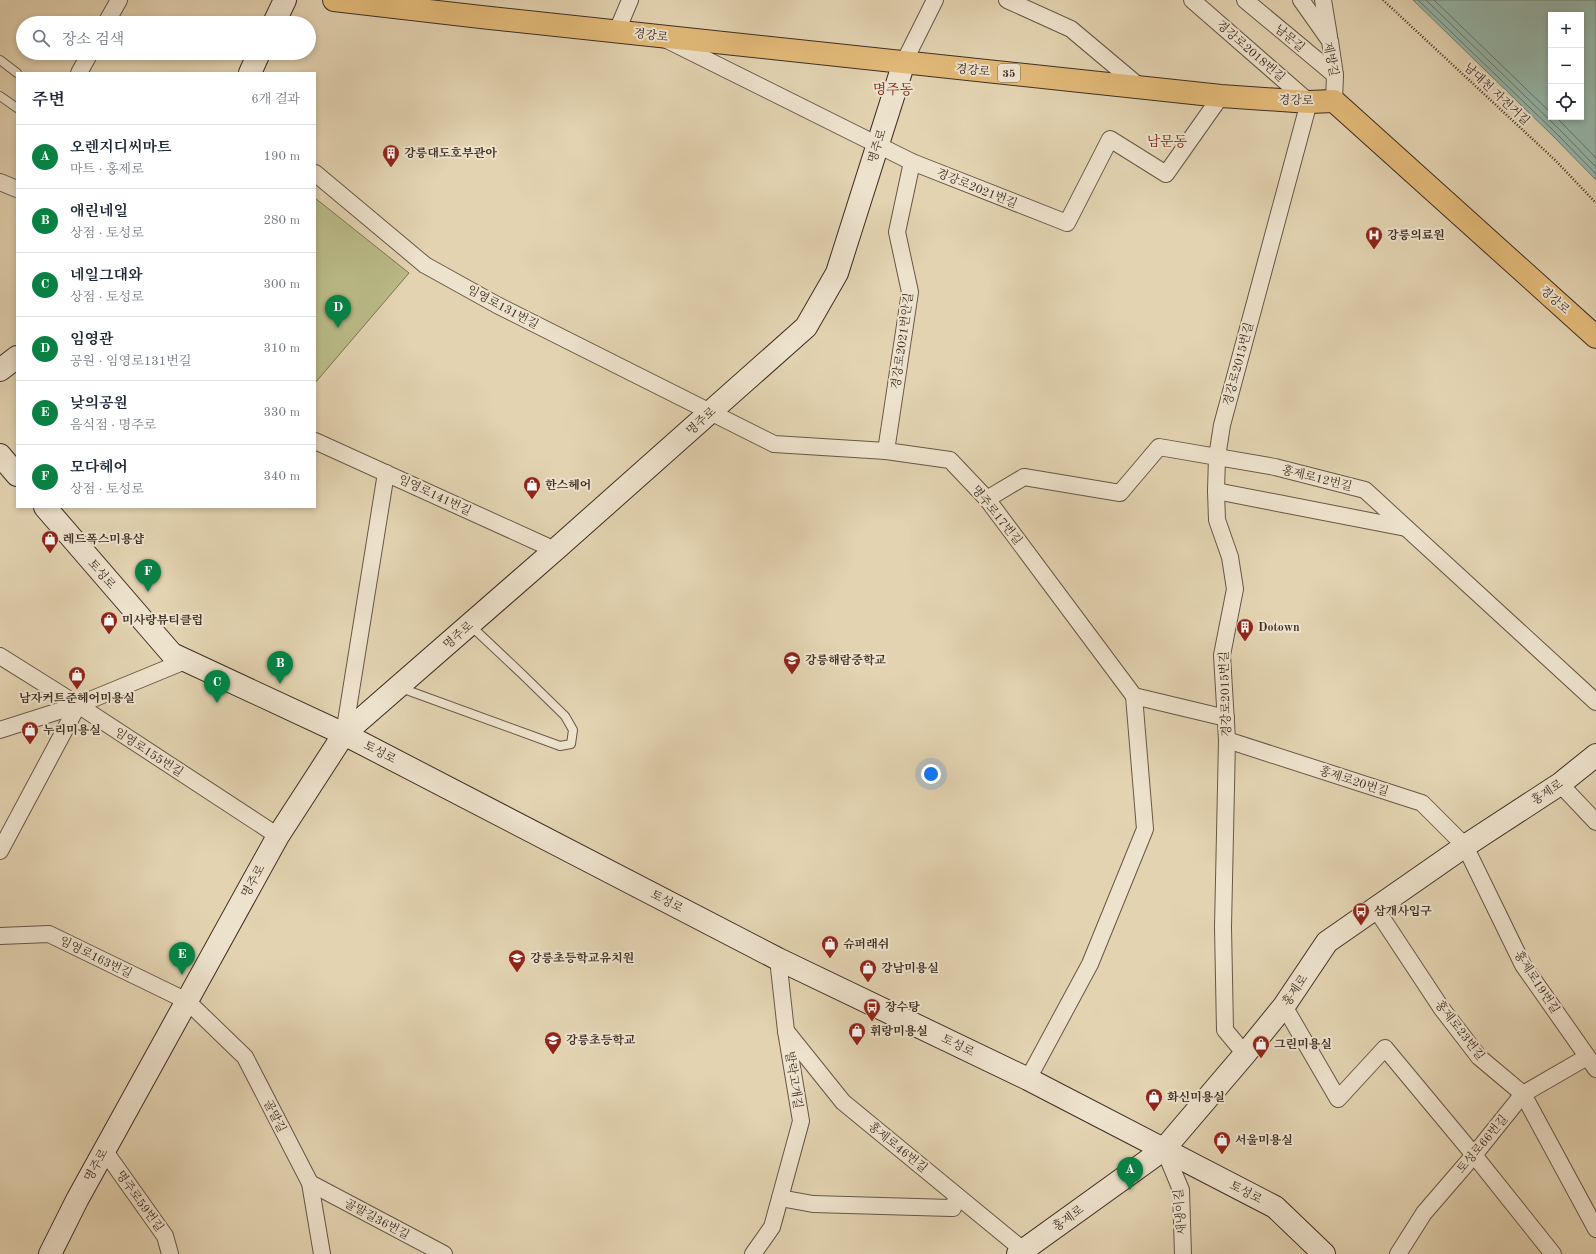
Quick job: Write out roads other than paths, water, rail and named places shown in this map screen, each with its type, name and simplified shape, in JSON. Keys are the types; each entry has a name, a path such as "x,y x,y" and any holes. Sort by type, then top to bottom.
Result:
{"main road":[{"name":"경강로","path":"334,0 1221,96 1309,102 1334,101 1596,337"}],"street":[{"path":"110,16 119,0"},
{"path":"277,16 285,0"},
{"path":"617,31 630,0"},
{"path":"904,62 935,0"},
{"path":"1007,0 1071,29 1140,87"},
{"name":"경강로2018번길","path":"1192,0 1309,102"},
{"name":"남문길","path":"1245,0 1336,75"},
{"name":"제방길","path":"1301,0 1330,41 1336,75 1334,101"},
{"path":"1323,0 1330,41"},
{"name":"경강로2021번길","path":"658,36 912,162 1067,223 1110,139 1166,174 1221,96"},
{"path":"79,72 86,60"},
{"path":"250,72 256,60"},
{"name":"명주로","path":"50,1254 104,1150 278,836 344,734 555,550 806,327 837,273 904,62"},
{"name":"경강로2015번길","path":"1245,1054 1225,1030 1223,927 1227,740 1222,655 1235,589 1230,557 1217,520 1216,491 1218,457 1222,424 1309,102"},
{"name":"경강로2021번안길","path":"886,452 910,292 897,232 912,162"},
{"name":"임영로131번길","path":"316,174 425,265 496,305 710,412"},
{"path":"0,370 16,358"},
{"name":"명주로17번길","path":"710,412 774,444 886,452 950,460 987,499 1134,696"},
{"name":"임영로141번길","path":"316,440 555,550"},
{"name":"홍제로12번길","path":"987,499 1024,476 1120,493 1159,447 1274,467 1365,490 1596,702"},
{"path":"0,455 16,474"},
{"path":"344,734 386,473"},
{"path":"1216,491 1406,528"},
{"name":"토성로","path":"46,508 172,654 344,734 778,959 1028,1079 1164,1149 1275,1207 1324,1254"},
{"name":"임영로155번길","path":"0,656 78,705 278,836"},
{"path":"0,730 78,705 185,661"},
{"path":"1028,1079 1090,964 1145,829 1134,696 1226,718"},
{"path":"0,851 78,705"},
{"name":"홍제로20번길","path":"1227,740 1422,803 1465,846"},
{"name":"홍제로","path":"1023,1253 1164,1149 1284,1006 1327,942 1465,846 1560,784 1596,755"},
{"path":"1560,784 1596,822"},
{"name":"홍제로19번길","path":"1465,846 1523,965 1591,1063"},
{"name":"홍제로23번길","path":"1376,909 1442,1009 1479,1057 1523,1094 1596,1229"},
{"name":"임영로163번길","path":"0,936 49,934 187,1001"},
{"name":"발락고개길","path":"753,1254 772,1226 801,1122 786,1031 778,959"},
{"name":"골말길","path":"187,1001 245,1057 310,1183 322,1254"},
{"path":"1284,1006 1338,1099 1385,1048 1474,1155 1553,1254"},
{"name":"홍제로46번길","path":"786,1031 843,1102 1023,1253"},
{"name":"토성로66번길","path":"1398,1254 1424,1213 1474,1155 1523,1094 1591,1063"},
{"name":"새냉이길","path":"1164,1149 1181,1190 1183,1254"},
{"name":"명주로59번길","path":"104,1150 165,1236 170,1254"},
{"name":"골말길36번길","path":"310,1183 444,1254"},
{"path":"780,1198 814,1204 953,1208 955,1205 956,1196"}],"lane":[{"path":"0,60 17,72"},
{"path":"0,96 16,107"},
{"path":"398,687 560,746 571,744 573,730 565,716 469,625"}],"water":[{"path":"1413,0 1596,0 1596,180 1553,136"}],"place":[{"name":"강릉대도호부관아","path":"391,168"},
{"name":"강릉의료원","path":"1374,250"},
{"name":"임영관","path":"338,328"},
{"name":"한스헤어","path":"532,500"},
{"name":"레드폭스미용샵","path":"50,554"},
{"name":"모다헤어","path":"148,592"},
{"name":"미사랑뷰티클럽","path":"109,635"},
{"name":"Dotown","path":"1245,642"},
{"name":"강릉해람중학교","path":"792,675"},
{"name":"애린네일","path":"280,684"},
{"name":"남자커트준헤어미용실","path":"77,690"},
{"name":"네일그대와","path":"217,703"},
{"name":"누리미용실","path":"30,745"},
{"name":"삼개사입구","path":"1361,926"},
{"name":"슈퍼래쉬","path":"830,959"},
{"name":"강릉초등학교유치원","path":"517,973"},
{"name":"낮의공원","path":"182,975"},
{"name":"강남미용실","path":"868,983"},
{"name":"장수탕","path":"872,1022"},
{"name":"휘랑미용실","path":"857,1046"},
{"name":"강릉초등학교","path":"553,1055"},
{"name":"그린미용실","path":"1261,1059"},
{"name":"화신미용실","path":"1154,1112"},
{"name":"서울미용실","path":"1222,1155"},
{"name":"오렌지디씨마트","path":"1130,1190"}],"district":[{"name":"명주동","path":"893,89"},
{"name":"남문동","path":"1167,141"}]}
